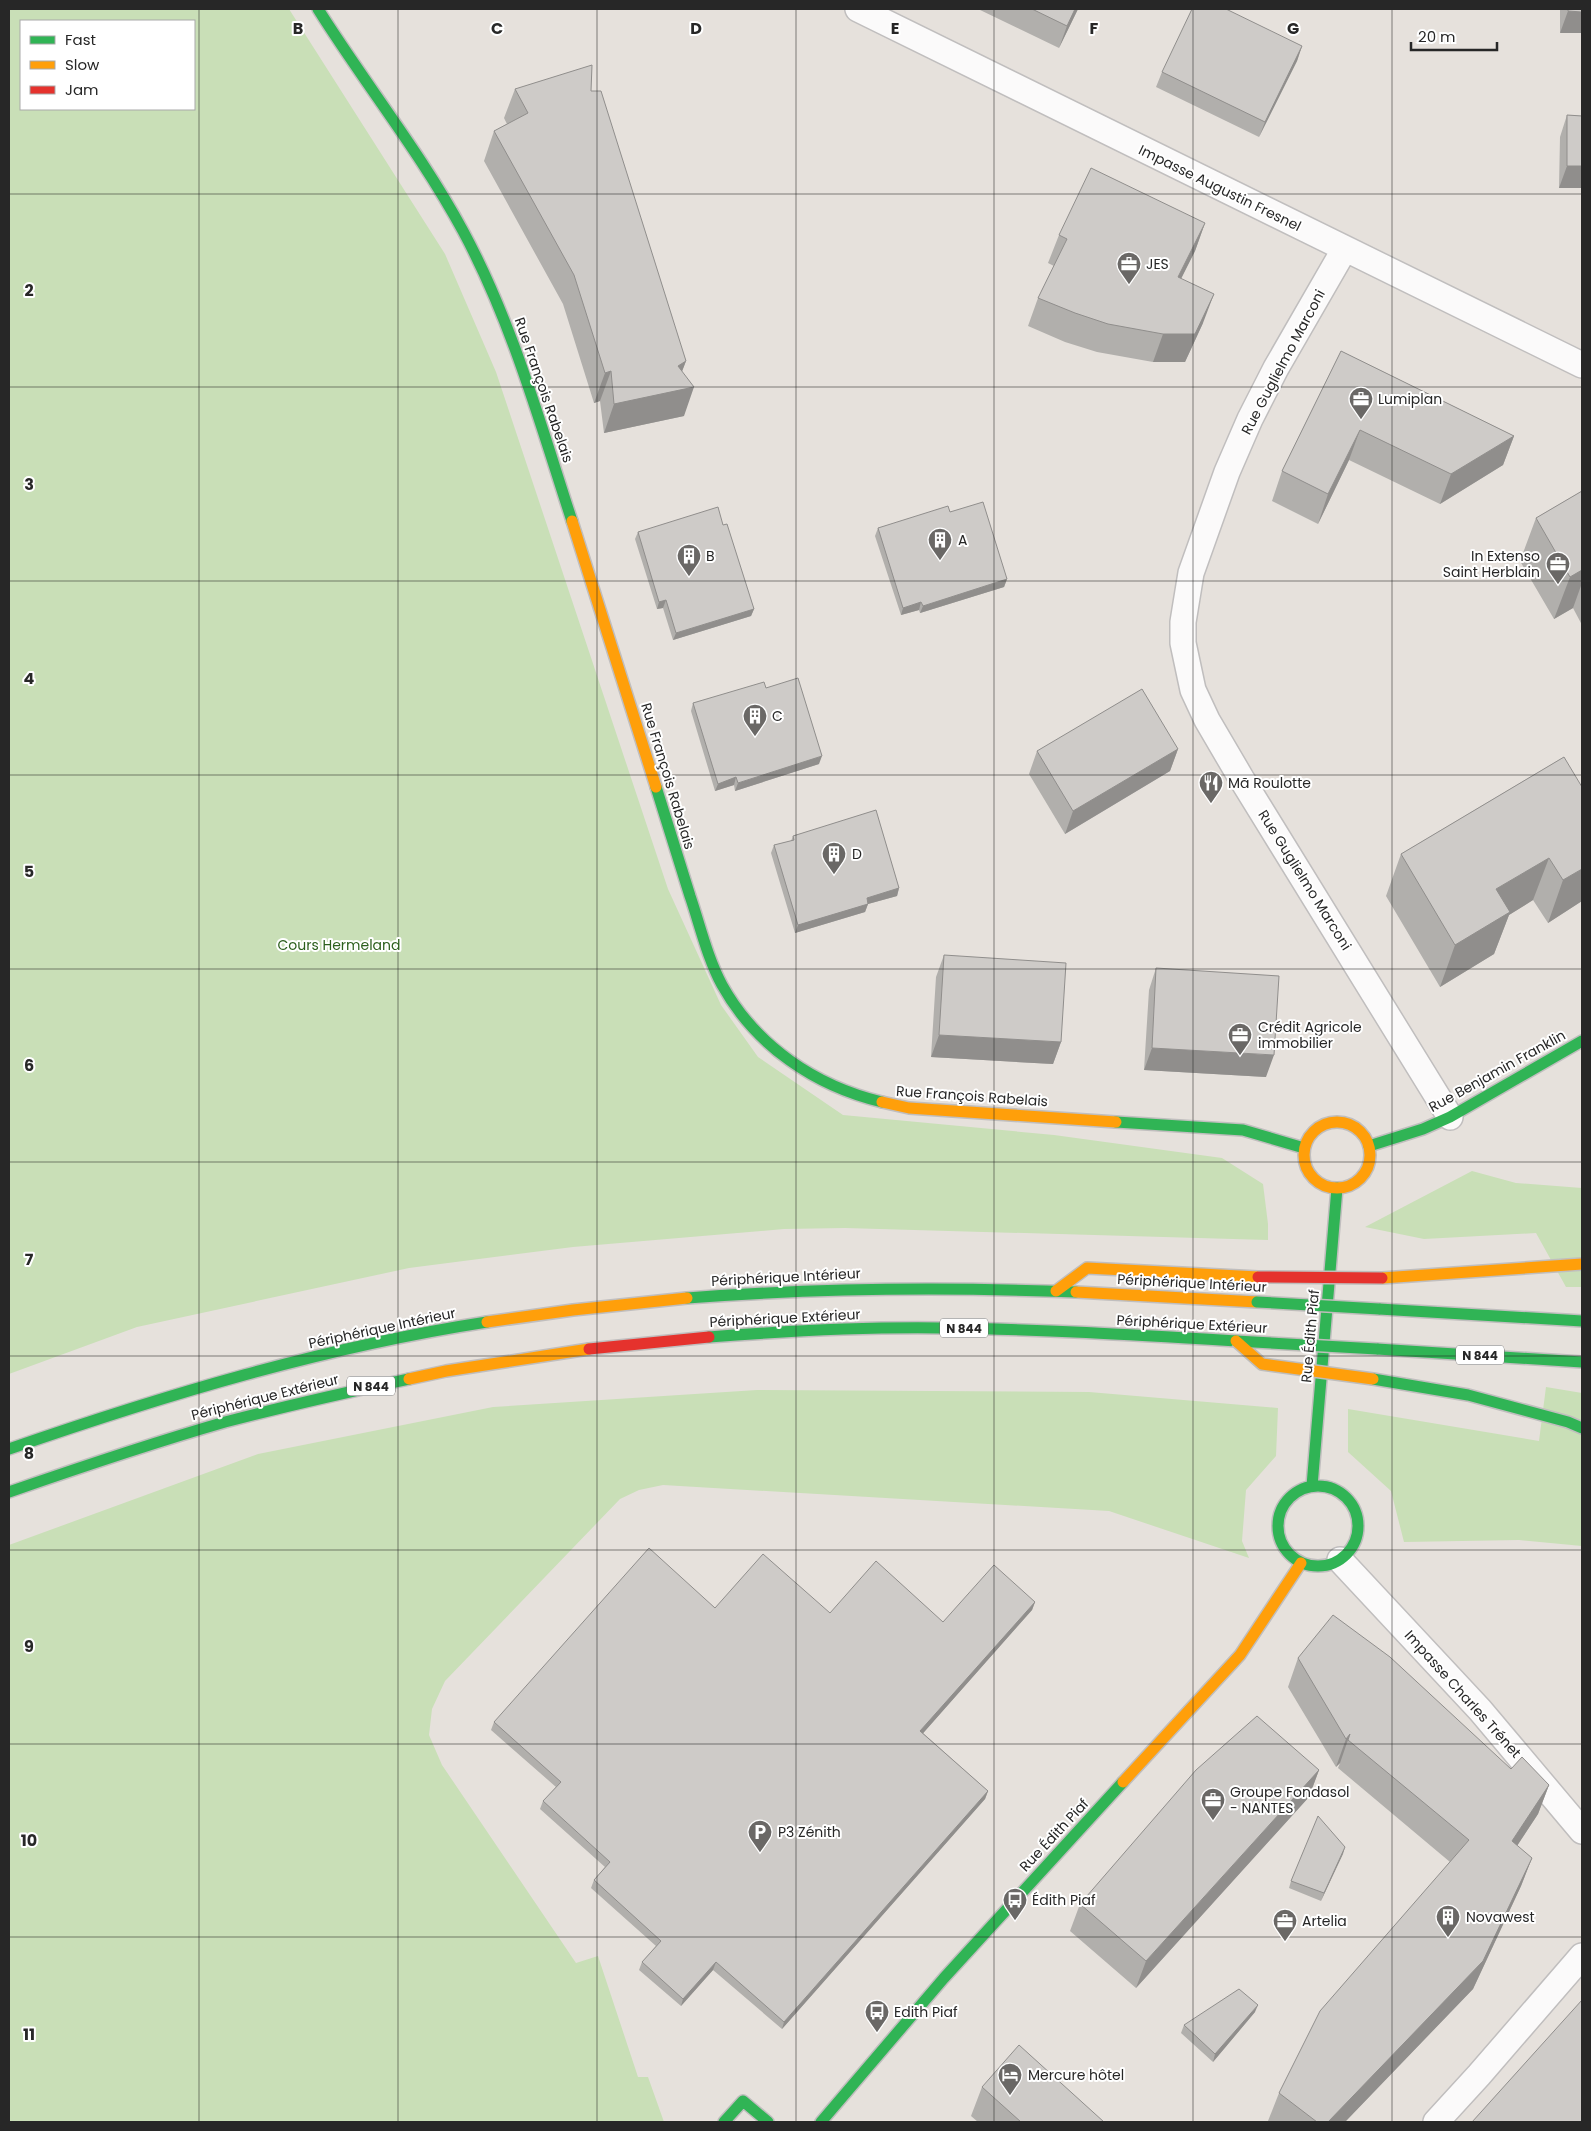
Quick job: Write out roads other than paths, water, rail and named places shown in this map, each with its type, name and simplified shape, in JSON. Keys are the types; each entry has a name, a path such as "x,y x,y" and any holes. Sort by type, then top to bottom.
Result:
{"main road":[{"name":"Rue François Rabelais","path":"318,9 449,206 496,300 538,414 707,949 722,984 749,1024 783,1057 808,1074 862,1098 887,1104 909,1108 1243,1130 1304,1148"},
{"name":"Rue Benjamin Franklin","path":"1369,1146 1423,1129 1450,1117 1582,1041"},
{"path":"1346,1123 1356,1128 1364,1136 1369,1146 1368,1166 1363,1175 1347,1187 1327,1187 1311,1176 1306,1167 1304,1148 1308,1138 1316,1129 1325,1124 1346,1123"},
{"name":"Rue Édith Piaf","path":"1312,1486 1337,1188"},
{"path":"1056,1291 1087,1268 1258,1277 1382,1278 1582,1264"},
{"name":"Périphérique Intérieur","path":"9,1449 122,1410 223,1380 363,1345 518,1317 646,1301 766,1292 916,1288 1056,1291 1582,1321"},
{"name":"Périphérique Extérieur","path":"9,1492 145,1445 290,1404 412,1377 657,1340 754,1333 896,1328 1022,1330 1582,1362"},
{"path":"1236,1341 1262,1364 1468,1394 1568,1422 1582,1428"},
{"path":"1312,1486 1325,1486 1338,1491 1349,1500 1356,1512 1358,1525 1356,1539 1350,1551 1340,1560 1328,1565 1314,1566 1301,1563 1291,1556 1283,1546 1278,1534 1281,1508 1289,1497 1299,1490 1312,1486"},
{"name":"Rue Édith Piaf","path":"821,2122 944,1978 1240,1655 1301,1563"},
{"path":"724,2122 743,2101 768,2122"}],"street":[{"name":"Impasse Augustin Fresnel","path":"858,9 1344,250 1582,365"},
{"name":"Rue Guglielmo Marconi","path":"1344,250 1276,368 1250,419 1227,472 1191,573 1183,622 1183,643 1192,690 1207,720 1450,1117"},
{"name":"Impasse Charles Trénet","path":"1340,1560 1480,1710 1582,1831"},
{"path":"1436,2122 1582,1956"}],"place":[{"name":"JES","path":"1129,285"},
{"name":"Lumiplan","path":"1361,420"},
{"name":"A","path":"940,561"},
{"name":"B","path":"689,577"},
{"name":"In Extenso Saint Herblain","path":"1558,585"},
{"name":"C","path":"755,737"},
{"name":"Mã Roulotte","path":"1211,804"},
{"name":"D","path":"834,875"},
{"name":"Crédit Agricole immobilier","path":"1240,1056"},
{"name":"Groupe Fondasol - NANTES","path":"1213,1821"},
{"name":"P3 Zénith","path":"760,1853"},
{"name":"Édith Piaf","path":"1015,1921"},
{"name":"Novawest","path":"1448,1938"},
{"name":"Artelia","path":"1285,1942"},
{"name":"Edith Piaf","path":"877,2033"},
{"name":"Mercure hôtel","path":"1010,2096"}],"park label":[{"name":"Cours Hermeland","path":"339,945"}]}
